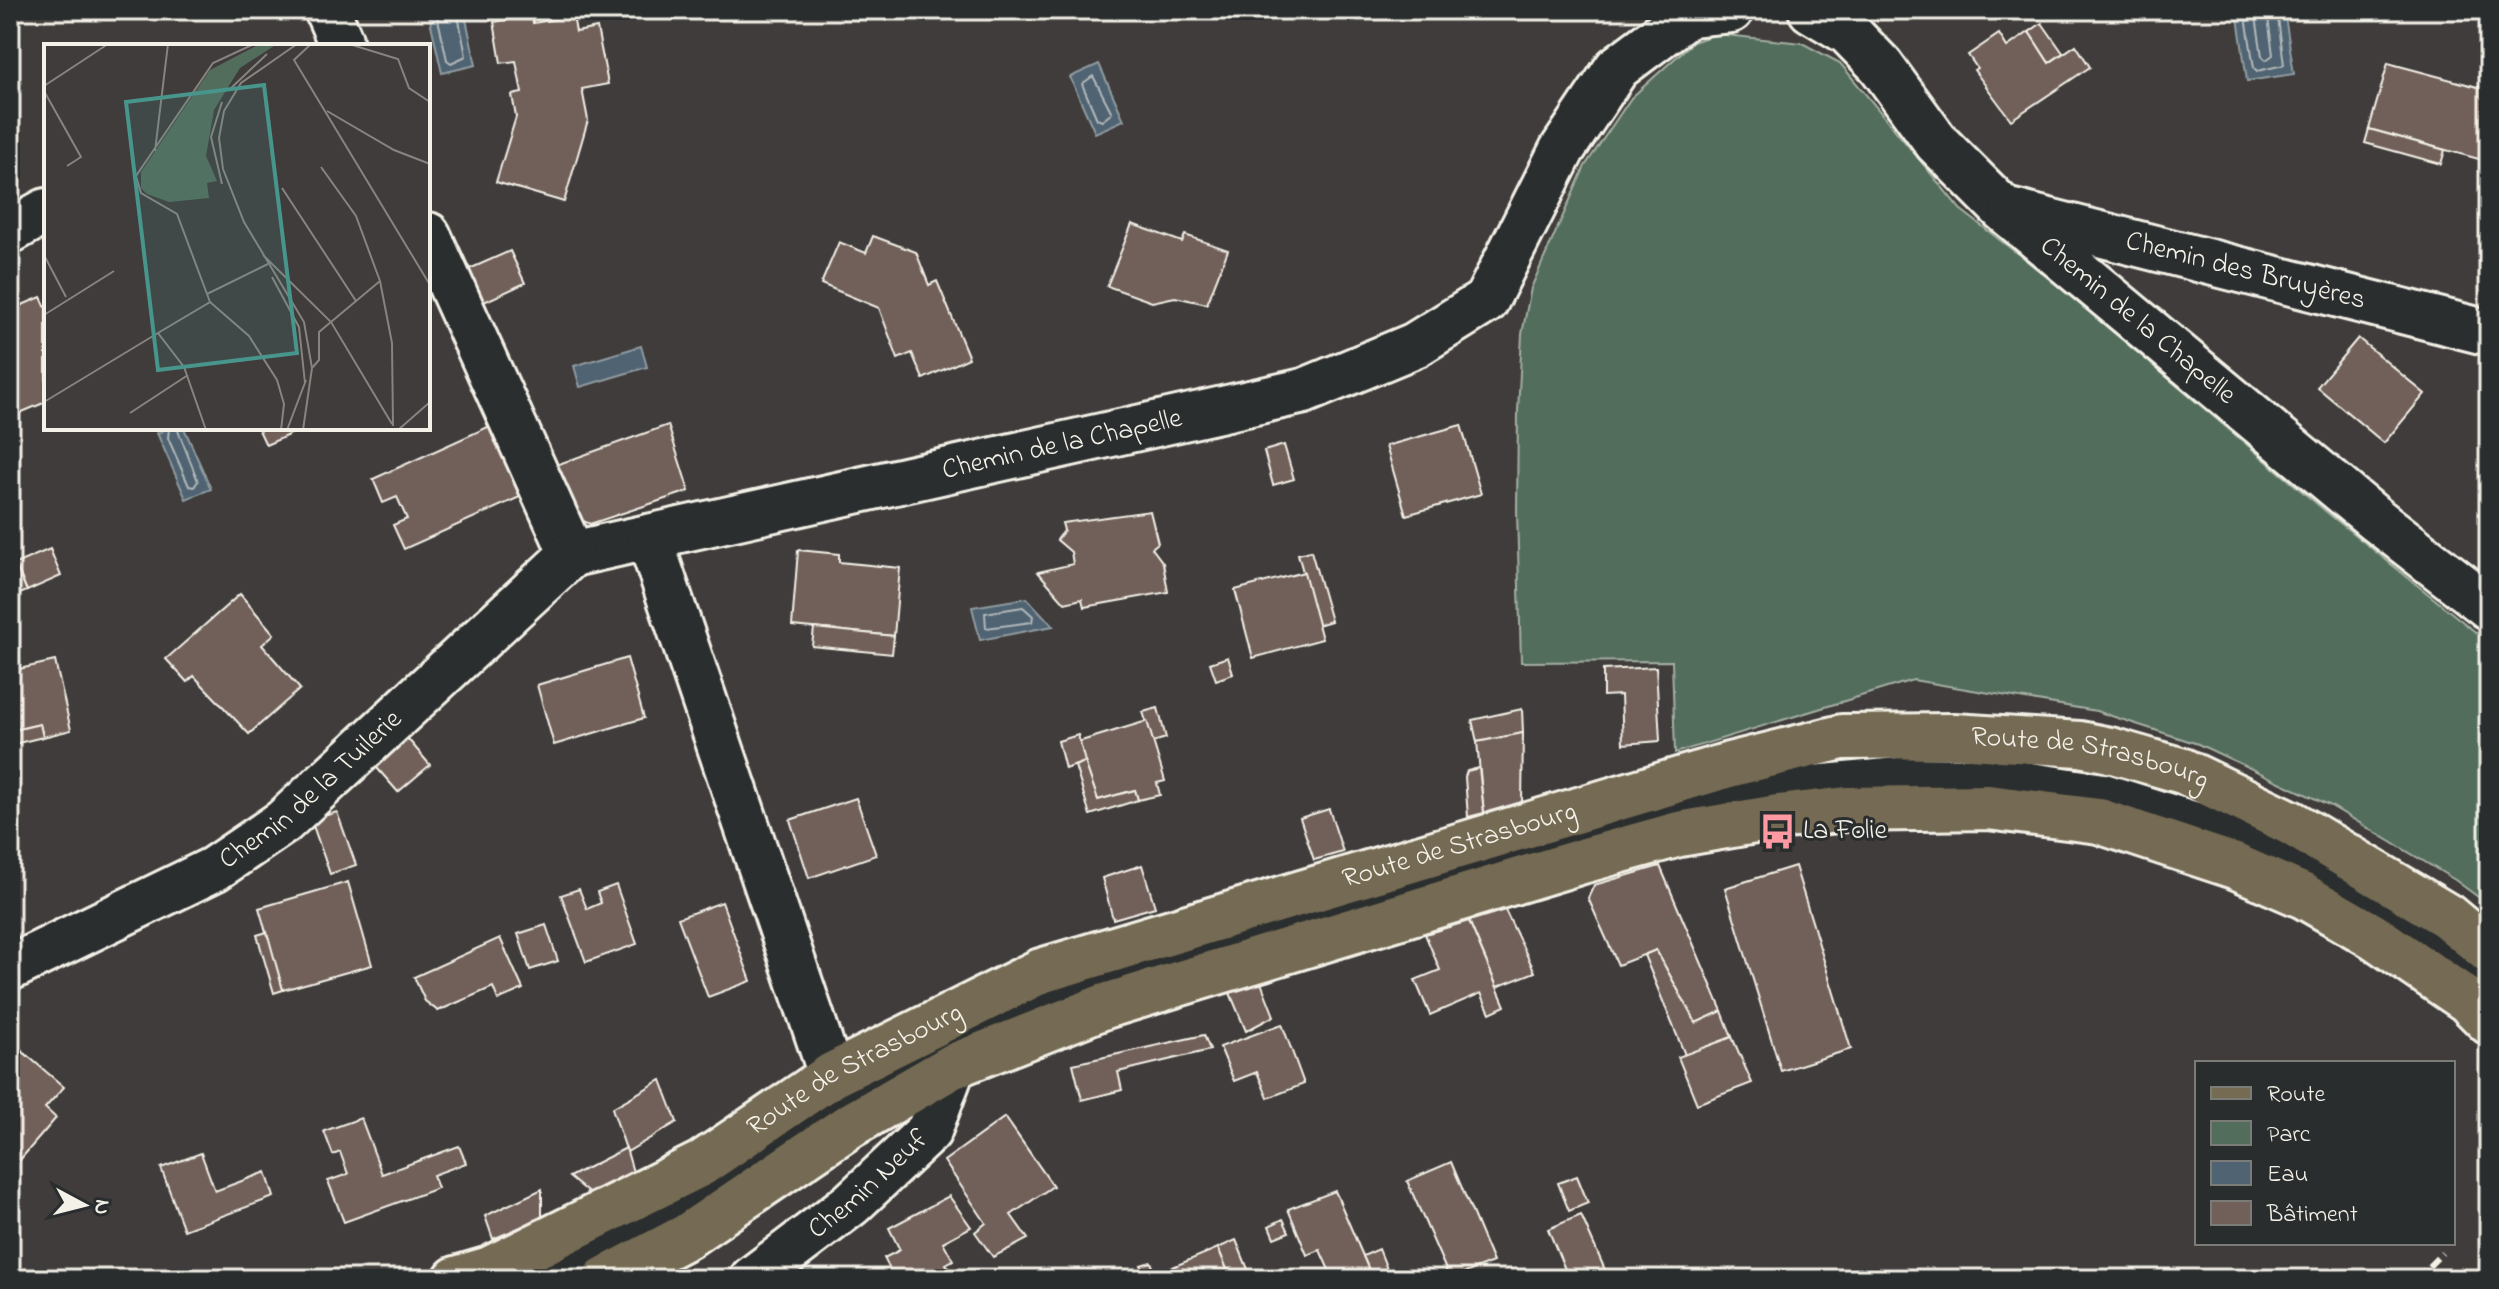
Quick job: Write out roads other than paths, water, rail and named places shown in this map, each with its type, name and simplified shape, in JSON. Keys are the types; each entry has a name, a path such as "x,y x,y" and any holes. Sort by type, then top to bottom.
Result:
{"main road":[{"name":"Route de Strasbourg","path":"605,1279 687,1236 841,1102 1041,971 1729,765 1842,737 1954,736 2080,744 2183,771 2291,823 2447,916 2489,951"},
{"name":"Route de Strasbourg","path":"456,1279 490,1269 701,1164 841,1102 953,1066 1120,1001 1679,834 1847,809 2016,810 2081,818 2162,841 2304,896 2375,937 2467,1000 2489,1022"}],"street":[{"name":"Chemin de la Chapelle","path":"572,554 1304,391 1415,345 1486,301 1562,150 1617,68 1689,14 1731,10"},
{"name":"Chemin de la Chapelle","path":"1811,10 1848,32 1881,66 1937,143 2003,209 2378,521 2489,607"},
{"name":"Chemin des Bruyères","path":"2003,209 2489,333"},
{"path":"10,231 44,212"},
{"path":"430,239 572,554"},
{"path":"649,537 841,1102"},
{"name":"Chemin de la Tuilerie","path":"10,968 214,869 283,822 572,554"},
{"path":"528,1279 588,1259 841,1102 943,1043 1056,992 1675,808 1804,789 1899,780 2003,781 2074,789 2278,851 2430,936 2489,988"},
{"name":"Chemin Neuf","path":"752,1279 851,1204 929,1131 953,1066"}],"water":[{"path":"464,10 476,65 442,73 428,11"},
{"path":"2237,10 2284,10 2294,74 2247,81"},
{"path":"1099,64 1124,120 1095,133 1070,77"},
{"path":"641,346 647,367 580,387 574,366"},
{"path":"185,430 211,489 186,499 157,433"},
{"path":"1027,598 1053,626 980,640 972,607"}],"railway":[{"path":"2416,1279 2442,1253"}],"place":[{"name":"La Folie","path":"1777,831"}]}
